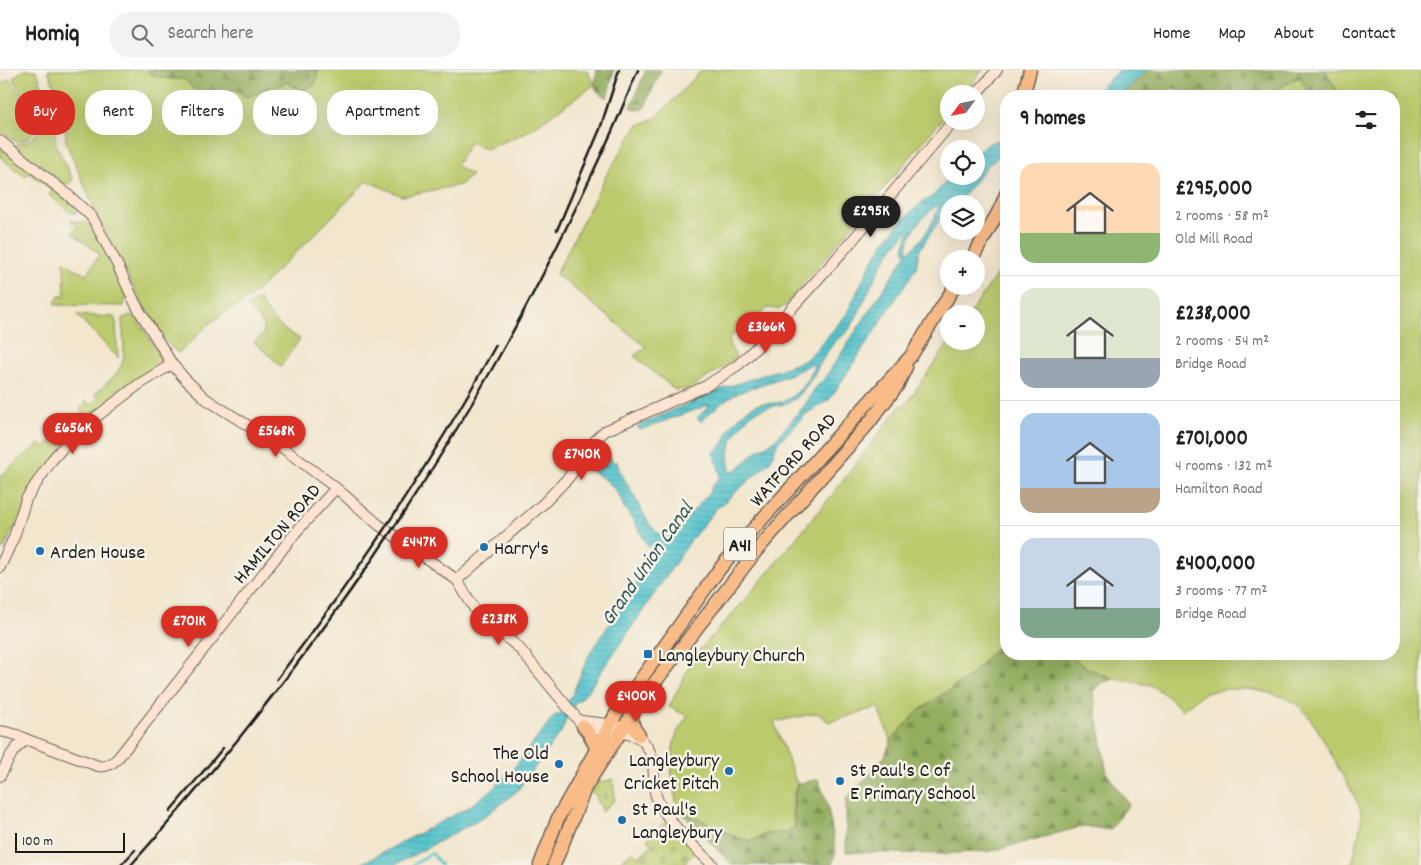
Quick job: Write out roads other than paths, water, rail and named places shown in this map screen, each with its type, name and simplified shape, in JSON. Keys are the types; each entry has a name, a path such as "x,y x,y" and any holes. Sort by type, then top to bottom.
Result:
{"highway":[{"path":"1025,90 1030,70"},
{"path":"977,250 1000,209"},
{"name":"WATFORD ROAD","path":"540,865 558,818 596,748 631,714 669,662 757,550 869,423 897,386 912,356 949,295"},
{"name":"WATFORD ROAD","path":"554,865 586,786 615,729 718,571 738,546 912,356"},
{"path":"631,714 634,728 640,737"},
{"path":"579,721 589,733 596,748"}],"street":[{"path":"984,85 997,70"},
{"path":"457,580 544,503 569,477 598,437 605,431 631,418 690,394 738,365 754,350 846,248 945,130"},
{"path":"0,141 68,195 95,222 136,305 180,375 206,399 262,433 336,488 379,525 457,580 477,613 520,648 579,721 592,730 615,729 640,737 651,754 654,788 662,807 713,865"},
{"path":"0,567 14,537 26,499 52,460 73,436 96,417 138,385 172,364"},
{"name":"HAMILTON ROAD","path":"1,731 98,766 106,766 114,762 296,532 336,488"},
{"path":"0,776 14,750 26,741"}],"water":[{"path":"1119,70 1148,70 1126,90 1098,90"},
{"path":"1000,139 1000,156 985,169 985,146"},
{"path":"943,185 972,185 964,195 940,195 940,219 919,251 916,268 830,399 806,414 777,444 770,462 714,511 691,540 590,688 576,702 561,732 517,791 486,815 395,865 359,865 467,808 493,789 517,764 554,716 562,713 589,655 655,555 624,508 615,490 606,480 591,471 593,461 601,450 604,447 614,463 617,461 619,469 650,525 658,533 665,535 676,531 709,493 720,477 714,452 723,444 735,422 747,410 756,405 781,402 791,397 806,382 814,365 811,364 784,377 738,393 723,402 701,422 697,418 708,405 640,430 637,426 725,388 804,361 817,349 846,315 871,263 886,240 899,224 921,203 932,197","holes":["939,204 928,230 908,252 909,238 913,231 923,218","908,231 904,248 906,255 825,378 815,388 805,405 774,441 757,451 736,470 731,472 729,465 731,444 742,425 752,414 759,410 782,405 796,398 802,392 833,344 852,325 882,265 892,249"]}],"waterway":[{"path":"413,865 432,853 441,865"}],"railway":[{"path":"557,230 600,129 619,70"},
{"path":"131,865 182,807 279,688 325,627 412,500 453,435 523,313 616,123 638,70"},
{"path":"277,679 336,599 393,516 472,389 496,345"},
{"path":"170,811 223,748"},
{"path":"121,865 135,850"}],"place":[{"name":"Harry's","path":"484,547"},
{"name":"Arden House","path":"40,551"},
{"name":"Langleybury Church","path":"648,654"},
{"name":"The Old School House","path":"559,764"},
{"name":"Langleybury Cricket Pitch","path":"729,771"},
{"name":"St Paul's C of E Primary School","path":"840,781"},
{"name":"St Paul's Langleybury","path":"622,820"}],"water label":[{"name":"Grand Union Canal","path":"646,563"}]}
